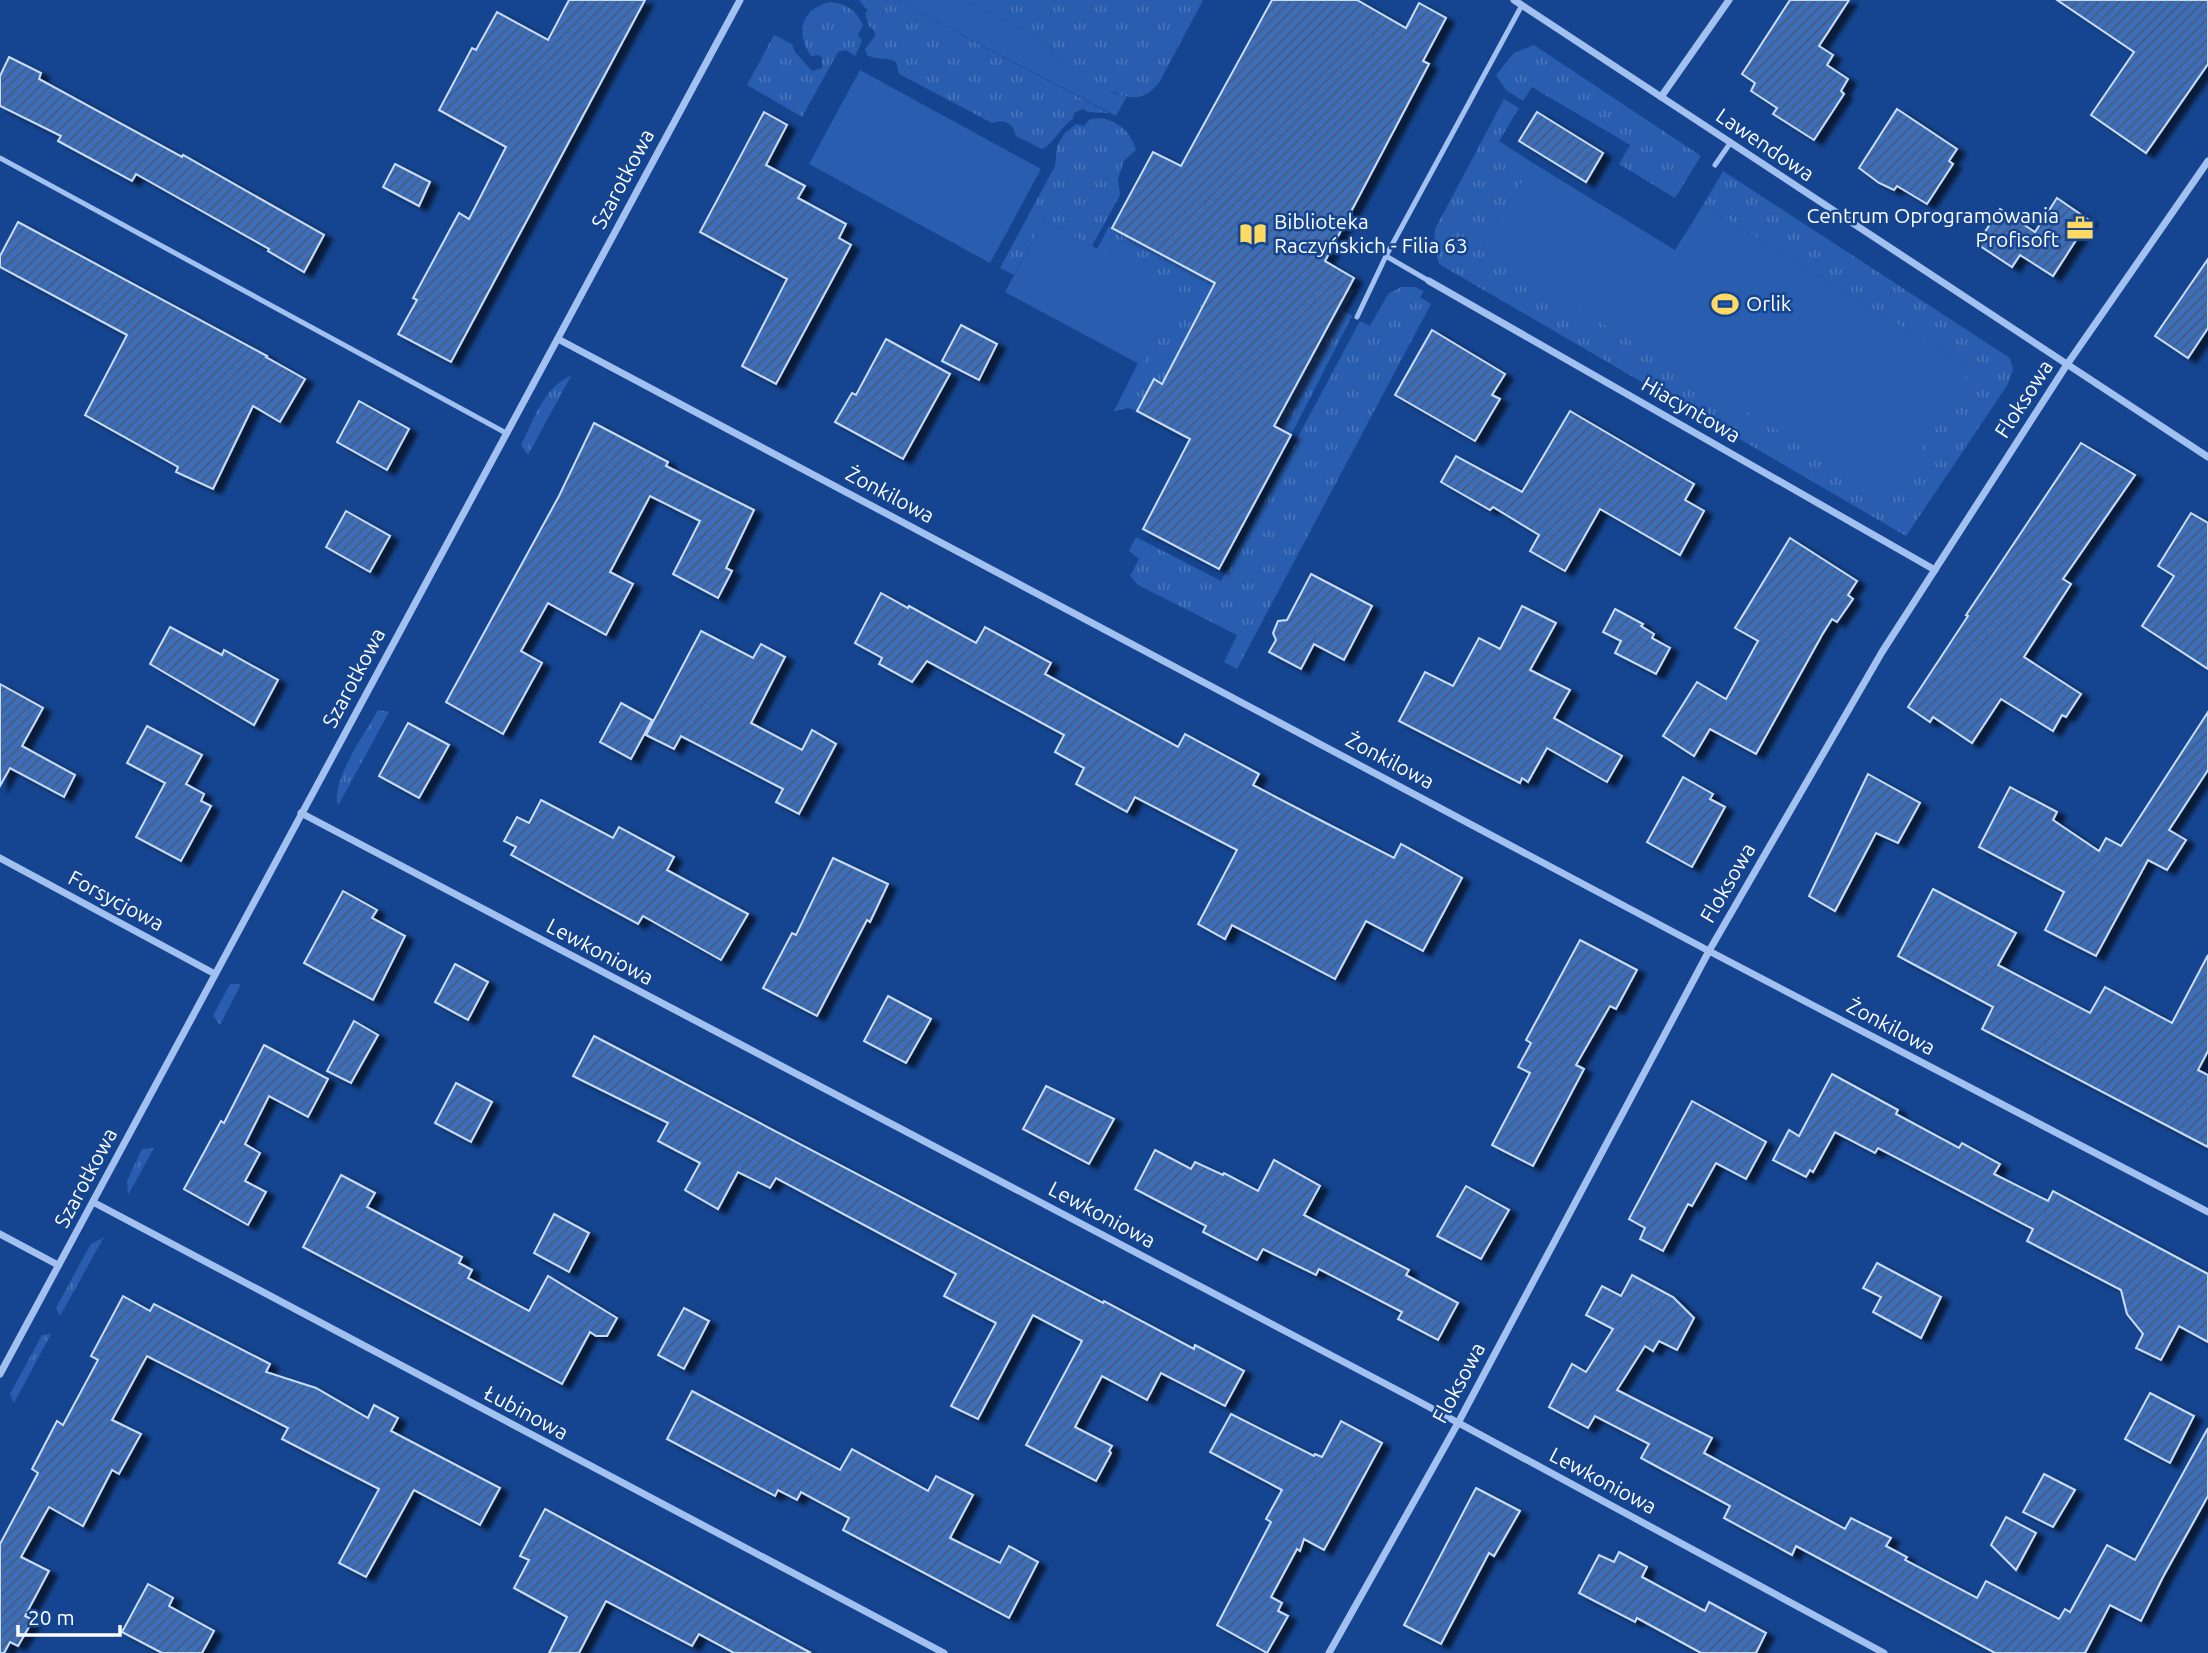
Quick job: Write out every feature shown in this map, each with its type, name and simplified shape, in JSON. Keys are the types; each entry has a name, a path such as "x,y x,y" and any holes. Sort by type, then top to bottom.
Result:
{"street":[{"name":"Szarotkowa","path":"0,1374 740,0"},
{"name":"Lawendowa","path":"1514,0 2208,457"},
{"path":"1661,97 1729,0"},
{"name":"Floksowa","path":"1329,1653 1458,1423 1709,951 1882,652 2066,366 2208,161"},
{"name":"Hiacyntowa","path":"1429,281 1935,570"},
{"name":"Żonkilowa","path":"558,338 1709,951 2208,1212"},
{"name":"Lewkoniowa","path":"301,813 1458,1423 1884,1653"},
{"name":"Forsycjowa","path":"0,858 215,974"},
{"name":"Łubinowa","path":"93,1202 944,1653"},
{"path":"0,1234 58,1265"}],"lane":[{"path":"1357,317 1386,256 1522,5"},
{"path":"1715,165 1731,142"},
{"path":"0,158 506,433"},
{"path":"1386,256 1429,281"}],"green space":[{"path":"859,0 896,0 1109,113 1088,112 1083,109 1074,113 1073,119 1042,149 1016,136 1007,123 992,123 899,74 896,62 867,55 865,49 875,36 865,13 868,11"},
{"path":"896,0 966,0 1050,45 1058,60 1116,94 1127,96 1116,116"},
{"path":"966,0 1203,0 1159,83 1147,94 1133,97 1111,91 1087,78 1058,60 1050,45"},
{"path":"830,2 846,6 858,16 863,26 858,34 862,41 855,56 846,50 838,52 802,117 747,85 774,35 792,44 795,52 812,71 822,68 822,58 819,55 811,56 802,30 807,16 813,10"},
{"path":"1534,45 1701,156 1675,198 1619,164 1630,145 1532,87 1523,101 1506,90 1496,75 1514,53"},
{"path":"860,70 1041,169 990,263 809,164"},
{"path":"1504,99 1519,108 1499,141 1533,163 1482,248 1971,369 1703,205 1723,171 2010,358 2013,369 2008,384 1906,536 1439,264 1434,244 1435,229"},
{"path":"1102,118 1124,129 1136,150 1124,161 1118,179 1120,195 1092,246 1044,220 1014,275 1000,268 1055,166 1057,146 1064,134 1076,124 1084,126 1090,119"},
{"path":"1533,163 1675,250 1703,205 1971,369 1891,500 1481,249"},
{"path":"1044,220 1180,293 1141,365 1005,292"},
{"path":"1109,226 1215,283 1162,384 1154,379 1137,411 1128,408 1114,411 1138,363 1141,364 1097,249"},
{"path":"1401,287 1414,287 1424,291 1420,297 1431,304 1237,669 1224,662 1237,635 1138,585 1130,576 1139,559 1129,551 1136,537 1221,581 1360,321 1370,326 1388,294"},
{"path":"1348,288 1354,291 1343,310 1352,316 1291,435 1274,426"},
{"path":"571,376 528,455 521,445 540,406 553,388"},
{"path":"378,710 389,712 338,806 339,784 344,771"},
{"path":"230,984 241,984 220,1025 213,1016"},
{"path":"154,1148 128,1195 127,1181 142,1149"},
{"path":"104,1237 60,1316 56,1308 88,1249 91,1244"},
{"path":"51,1334 14,1403 10,1394 42,1335"}],"building":[{"path":"569,0 645,0 451,362 398,334 417,300 413,298 459,213 469,219 506,147 439,110 472,48 476,50 497,12 548,40"},
{"path":"1272,0 1357,0 1406,28 1419,3 1446,18 1423,61 1429,64 1325,261 1354,278 1274,426 1291,435 1219,569 1143,529 1190,439 1137,411 1154,379 1162,384 1215,283 1112,228 1153,152 1181,166"},
{"path":"1790,0 1849,0 1819,46 1833,55 1827,65 1848,79 1841,91 1844,94 1814,140 1773,114 1777,108 1751,91 1755,83 1742,74"},
{"path":"2057,0 2208,0 2208,64 2146,153 2091,115 2134,52"},
{"path":"9,57 41,73 39,79 182,157 183,155 324,235 304,272 268,251 269,249 136,174 132,181 58,141 61,136 0,106 0,76"},
{"path":"1897,109 1957,149 1949,161 1953,164 1927,204 1897,186 1894,190 1879,183 1859,168"},
{"path":"764,112 787,125 766,165 805,186 798,198 846,224 839,238 851,245 776,384 742,366 787,279 700,232"},
{"path":"1537,112 1603,153 1586,182 1519,141"},
{"path":"395,164 430,182 419,206 383,187"},
{"path":"2057,198 2089,220 2053,276 2020,255 2012,267 1977,244 2000,209 2035,232"},
{"path":"18,222 305,379 280,422 253,406 213,489 176,472 178,467 85,415 127,335 0,267 0,256"},
{"path":"2208,259 2208,328 2188,358 2155,336"},
{"path":"961,325 997,344 979,380 942,361"},
{"path":"1432,330 1505,374 1492,395 1500,399 1475,441 1395,395"},
{"path":"886,339 950,374 903,459 835,422 852,393 856,395"},
{"path":"359,401 409,429 387,470 337,442"},
{"path":"1570,411 1694,484 1685,500 1704,511 1680,555 1600,509 1565,571 1530,551 1539,535 1493,507 1490,510 1441,482 1456,456 1522,492"},
{"path":"594,423 668,462 666,466 754,510 726,568 732,571 718,598 673,574 700,521 650,496 610,572 633,584 606,635 548,603 521,651 542,663 503,734 446,702 559,496"},
{"path":"2081,443 2135,475 2063,579 2071,584 2024,657 2081,694 2066,717 2062,715 2053,731 2001,699 1972,743 1933,717 1930,722 1908,707"},
{"path":"346,511 390,536 370,572 326,547"},
{"path":"2191,513 2208,523 2208,669 2142,626 2174,576 2158,566"},
{"path":"1790,538 1857,581 1848,595 1853,599 1837,622 1832,619 1756,754 1710,729 1694,756 1663,736 1697,682 1726,699 1758,641 1735,628"},
{"path":"1311,574 1372,606 1344,660 1314,644 1301,669 1269,652 1276,640 1273,633 1278,621 1287,620"},
{"path":"881,593 976,643 985,627 1051,663 1045,674 1178,747 1185,734 1259,774 1253,785 1318,819 1394,858 1401,844 1462,878 1423,951 1366,921 1335,979 1232,925 1225,939 1198,924 1237,850 1135,797 1127,812 1076,784 1084,768 1055,752 1064,735 927,661 912,682 879,664 882,658 855,643"},
{"path":"1522,606 1556,623 1530,670 1570,690 1554,718 1622,756 1607,782 1547,748 1528,782 1522,778 1520,783 1399,721 1425,672 1453,686 1479,638 1500,649"},
{"path":"1615,609 1643,624 1641,626 1654,634 1652,638 1670,648 1656,674 1615,653 1621,641 1603,632"},
{"path":"170,627 222,655 224,650 278,680 254,725 150,664"},
{"path":"701,631 753,658 761,644 785,657 751,723 802,750 812,730 836,744 799,814 776,802 783,789 681,736 674,749 646,735"},
{"path":"0,684 43,708 22,746 75,775 64,797 10,768 0,786"},
{"path":"621,703 652,720 631,759 600,742"},
{"path":"2208,712 2208,770 2169,830 2186,840 2167,870 2148,860 2096,956 2045,930 2064,892 1979,847 2010,787 2057,812 2053,820 2099,851 2106,838 2121,846"},
{"path":"408,723 449,745 419,798 379,776"},
{"path":"147,726 202,755 186,784 204,794 201,801 211,806 181,861 136,837 165,783 127,763"},
{"path":"1868,774 1920,803 1898,843 1876,833 1835,911 1809,896"},
{"path":"1683,777 1713,794 1710,799 1725,807 1692,867 1647,842"},
{"path":"541,800 613,838 619,827 674,857 667,870 748,914 721,960 643,916 638,924 511,855 516,847 504,841 517,817 529,823"},
{"path":"833,858 888,884 870,922 867,920 817,1016 763,988 792,933 796,935"},
{"path":"1933,889 2016,933 1998,965 2090,1013 2105,987 2172,1023 2208,955 2208,1051 2198,1070 2208,1075 2208,1147 1982,1029 1993,1007 1898,956"},
{"path":"343,891 377,910 372,918 405,936 373,1000 304,963"},
{"path":"1580,940 1637,970 1616,1009 1610,1006 1576,1065 1584,1069 1533,1166 1492,1145 1530,1073 1518,1067 1531,1043 1526,1040"},
{"path":"455,964 488,982 468,1020 435,1002"},
{"path":"888,996 931,1019 906,1063 864,1041"},
{"path":"354,1021 378,1035 351,1083 327,1071"},
{"path":"594,1036 1103,1303 1104,1301 1194,1349 1195,1345 1244,1371 1225,1406 1161,1373 1147,1400 1102,1376 1075,1427 1112,1446 1096,1481 1026,1445 1082,1341 1033,1315 978,1419 951,1406 996,1323 944,1296 956,1274 776,1178 770,1188 738,1172 718,1209 685,1190 700,1163 658,1141 668,1123 573,1076"},
{"path":"264,1045 328,1079 308,1117 269,1096 245,1144 260,1153 245,1181 266,1192 248,1225 184,1189 221,1121 224,1123"},
{"path":"1832,1074 1898,1110 1896,1114 1959,1148 1962,1143 2000,1164 1994,1174 2048,1201 2053,1191 2208,1274 2208,1342 2179,1326 2161,1360 2136,1348 2143,1334 2127,1314 2121,1290 2027,1241 2033,1229 1878,1148 1875,1153 1835,1132 1813,1172 1810,1170 1806,1177 1773,1160 1789,1130 1799,1136"},
{"path":"456,1083 492,1102 471,1142 435,1123"},
{"path":"1046,1086 1114,1119 1089,1164 1023,1129"},
{"path":"1692,1101 1766,1142 1746,1179 1716,1163 1692,1206 1688,1204 1663,1251 1640,1239 1645,1228 1629,1219"},
{"path":"1155,1150 1191,1169 1195,1162 1223,1175 1224,1173 1258,1191 1274,1160 1320,1186 1304,1215 1409,1270 1406,1275 1458,1303 1438,1340 1398,1319 1402,1312 1319,1269 1316,1275 1263,1249 1257,1260 1203,1232 1206,1226 1135,1189"},
{"path":"341,1175 375,1193 367,1207 462,1257 459,1263 472,1270 468,1278 529,1311 548,1276 617,1318 607,1336 596,1336 590,1332 562,1384 303,1247"},
{"path":"1466,1186 1509,1210 1481,1259 1437,1236"},
{"path":"554,1214 589,1233 569,1272 534,1253"},
{"path":"1877,1263 1941,1297 1921,1338 1873,1312 1881,1297 1863,1288"},
{"path":"1632,1275 1673,1297 1694,1318 1677,1350 1659,1341 1653,1351 1645,1346 1617,1390 1712,1438 1704,1453 1845,1529 1851,1518 1891,1538 1886,1546 1907,1557 1905,1560 1977,1598 1986,1581 2059,1619 2065,1609 2070,1612 2107,1545 2135,1560 2208,1428 2208,1496 2141,1621 2110,1605 2085,1653 1995,1653 1796,1546 1792,1555 1724,1518 1730,1506 1641,1458 1649,1444 1595,1416 1588,1428 1549,1407 1572,1364 1586,1372 1613,1329 1586,1315 1602,1286 1621,1296"},
{"path":"123,1296 150,1311 154,1304 270,1364 266,1372 316,1388 368,1418 374,1405 398,1418 391,1431 500,1488 480,1525 414,1490 366,1577 339,1563 379,1489 282,1439 288,1428 147,1356 112,1420 141,1434 119,1474 112,1470 83,1526 49,1507 21,1557 49,1571 25,1616 33,1620 18,1646 10,1642 4,1653 0,1653 0,1544 38,1473 32,1469 57,1421 63,1425 98,1360 91,1356"},
{"path":"684,1308 709,1321 684,1369 658,1355"},
{"path":"692,1391 840,1470 852,1449 928,1491 936,1476 973,1495 950,1538 1000,1563 1009,1546 1038,1562 1009,1618 843,1530 849,1518 801,1492 797,1500 778,1490 775,1496 667,1439"},
{"path":"2150,1393 2194,1416 2170,1463 2125,1439"},
{"path":"1231,1414 1314,1456 1315,1454 1322,1457 1341,1421 1382,1443 1324,1550 1304,1539 1300,1551 1297,1549 1271,1597 1282,1603 1278,1611 1288,1616 1267,1653 1217,1625 1271,1522 1266,1519 1282,1490 1210,1452"},
{"path":"2044,1474 2075,1490 2053,1527 2023,1512"},
{"path":"1476,1488 1520,1511 1494,1556 1489,1553 1441,1644 1404,1625"},
{"path":"545,1509 811,1653 734,1653 699,1634 692,1646 606,1601 579,1653 549,1653 567,1617 514,1588 529,1560 520,1556"},
{"path":"2006,1517 2036,1533 2016,1570 1991,1545"},
{"path":"1619,1552 1647,1567 1642,1577 1705,1611 1709,1602 1766,1633 1756,1653 1701,1653 1637,1618 1635,1622 1579,1593 1599,1555 1614,1562"},
{"path":"148,1584 173,1598 169,1606 214,1631 202,1653 162,1653 122,1632"}],"place":[{"name":"Centrum Oprogramowania Profisoft","path":"2080,228"},
{"name":"Biblioteka Raczyńskich - Filia 63","path":"1253,234"},
{"name":"Orlik","path":"1725,304"}]}
